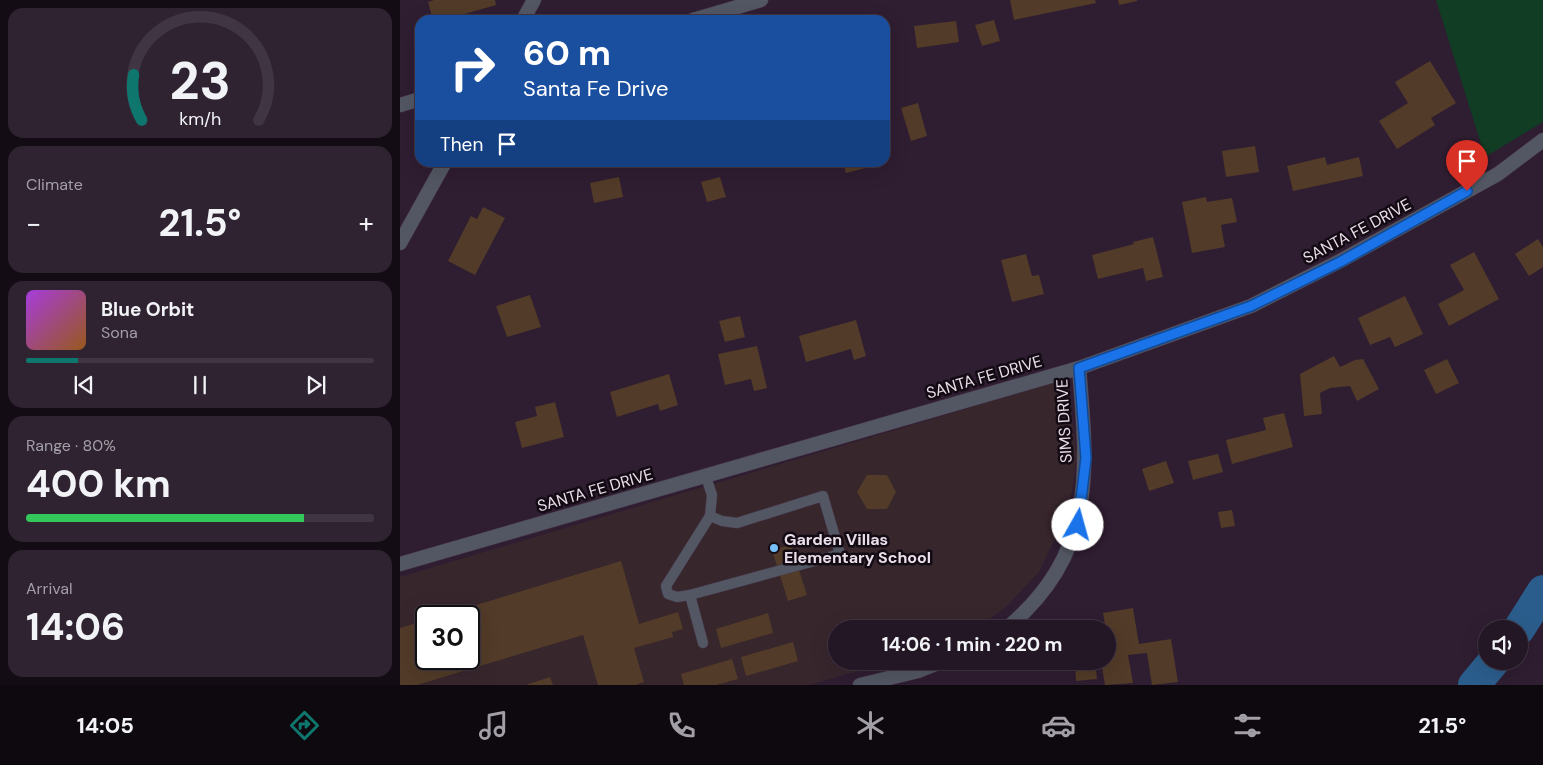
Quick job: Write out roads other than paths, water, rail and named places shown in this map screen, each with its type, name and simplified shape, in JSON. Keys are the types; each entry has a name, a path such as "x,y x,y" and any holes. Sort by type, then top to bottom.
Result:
{"street":[{"path":"526,15 534,0"},
{"path":"710,15 762,0"},
{"path":"400,105 415,100"},
{"name":"SANTA FE DRIVE","path":"400,564 1079,368 1251,306 1340,262 1498,174 1543,140"},
{"path":"400,243 442,167"},
{"name":"SIMS DRIVE","path":"1015,620 1041,593 1057,570 1078,525 1086,458 1079,368"},
{"path":"860,685 920,670"}],"lane":[{"path":"706,477 712,495 710,516 666,586 668,594 677,597 690,595 840,554 823,496 737,523 722,521 710,516"},
{"path":"690,595 703,642"}],"waterway":[{"path":"1525,620 1543,591"},
{"path":"1474,685 1486,670"}],"place":[{"name":"Garden Villas Elementary School","path":"774,548"}]}
